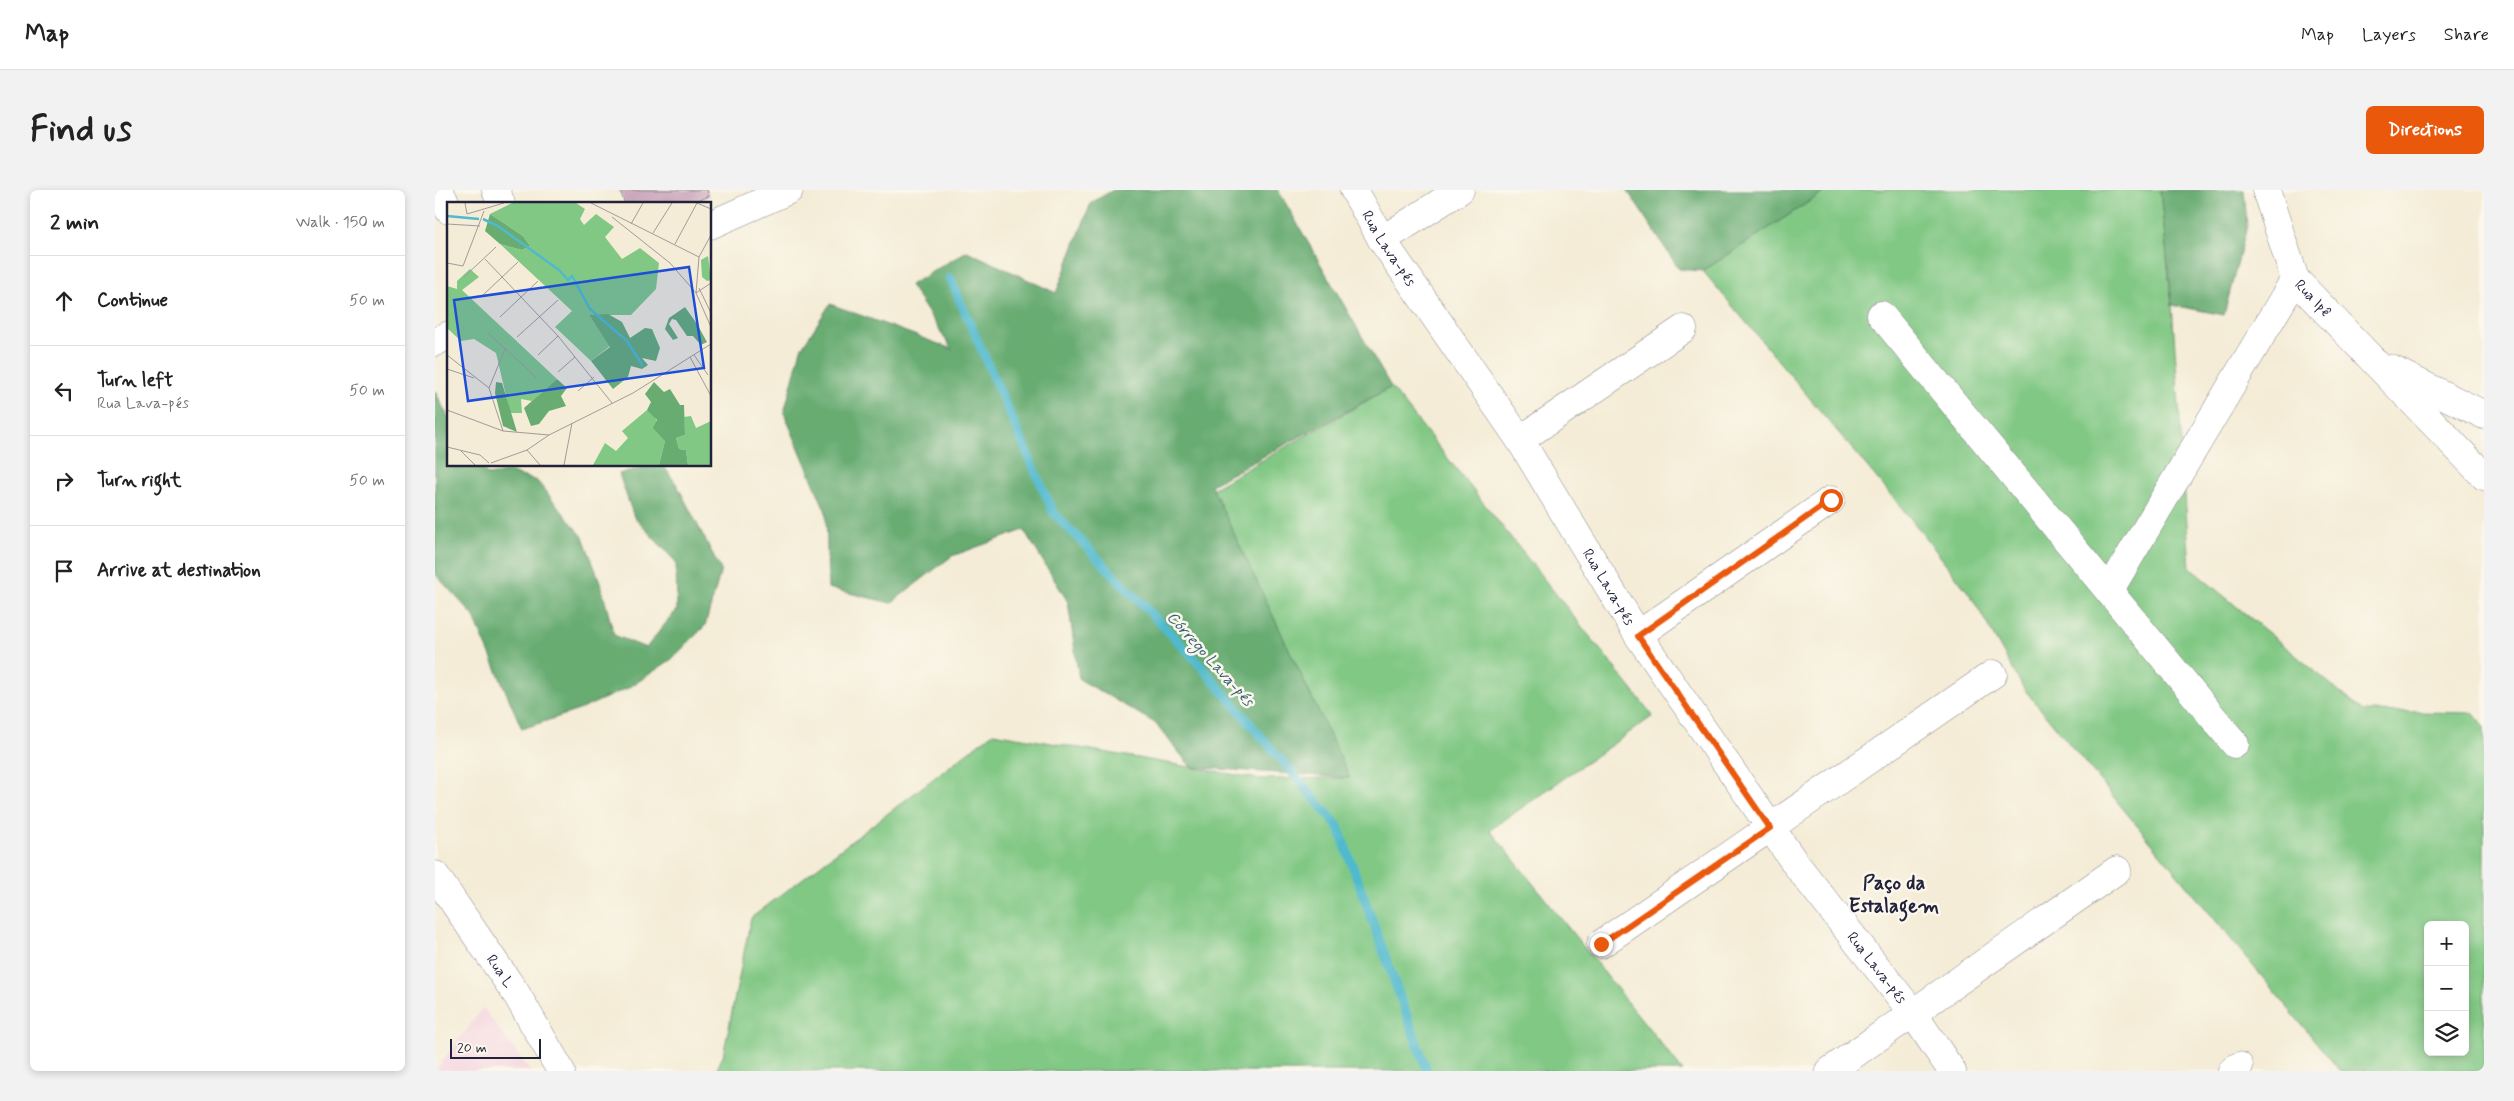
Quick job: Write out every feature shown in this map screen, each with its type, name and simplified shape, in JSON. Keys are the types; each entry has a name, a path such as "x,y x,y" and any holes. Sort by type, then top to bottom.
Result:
{"street":[{"path":"439,190 447,206"},
{"path":"496,190 500,202"},
{"path":"711,224 789,190"},
{"name":"Rua Lava-pés","path":"1354,190 1382,240 1520,440 1638,636 1795,863 1912,1012 1952,1071"},
{"path":"1382,240 1460,190"},
{"name":"Rua Ipê","path":"2267,190 2295,279 2484,476"},
{"path":"2109,591 2295,279"},
{"path":"1881,314 2235,744"},
{"path":"1520,440 1683,329"},
{"path":"435,342 447,336"},
{"path":"2376,362 2484,415"},
{"path":"1638,636 1831,500"},
{"path":"1601,944 1993,674"},
{"path":"1830,1071 2117,870"},
{"name":"Rua L","path":"435,875 517,995 561,1071"}],"shaded area":[{"path":"483,1008 530,1071 435,1071"}],"green space":[{"path":"1113,190 1278,190 1391,387 1211,485 1350,778 1191,767 1155,723 1079,679 1068,602 1024,530 952,556 891,603 828,588 826,512 784,413 801,349 830,304 952,349 910,285 967,251 1056,293 1091,203"},
{"path":"1627,190 1827,190 1703,271 1679,269"},
{"path":"1827,190 2160,190 2172,305 2190,568 2363,711 2473,713 2484,726 2484,1071 2340,1071 2024,689 1971,596 1911,519 1703,271"},
{"path":"2160,190 2244,190 2247,226 2224,315 2172,305"},
{"path":"1391,387 1653,716 1490,830 1683,1071 716,1071 723,1056 751,918 993,733 1259,779 1350,778 1212,489"},
{"path":"435,391 447,415 447,466 480,466 488,475 508,472 537,481 583,537 600,582 614,635 646,648 677,609 676,562 634,517 619,474 647,466 664,466 677,485 721,570 705,626 672,659 630,687 579,710 522,729 473,615 435,574"}],"building":[{"path":"620,190 707,190 709,196 694,202 624,202"}],"waterway":[{"name":"Córrego Lava-pés","path":"950,278 1053,512 1193,657 1338,826 1427,1071"}],"district":[{"name":"Paço da Estalagem","path":"1894,894"}],"route":[{"path":"1601,944 1770,828 1638,636 1831,500"}]}
